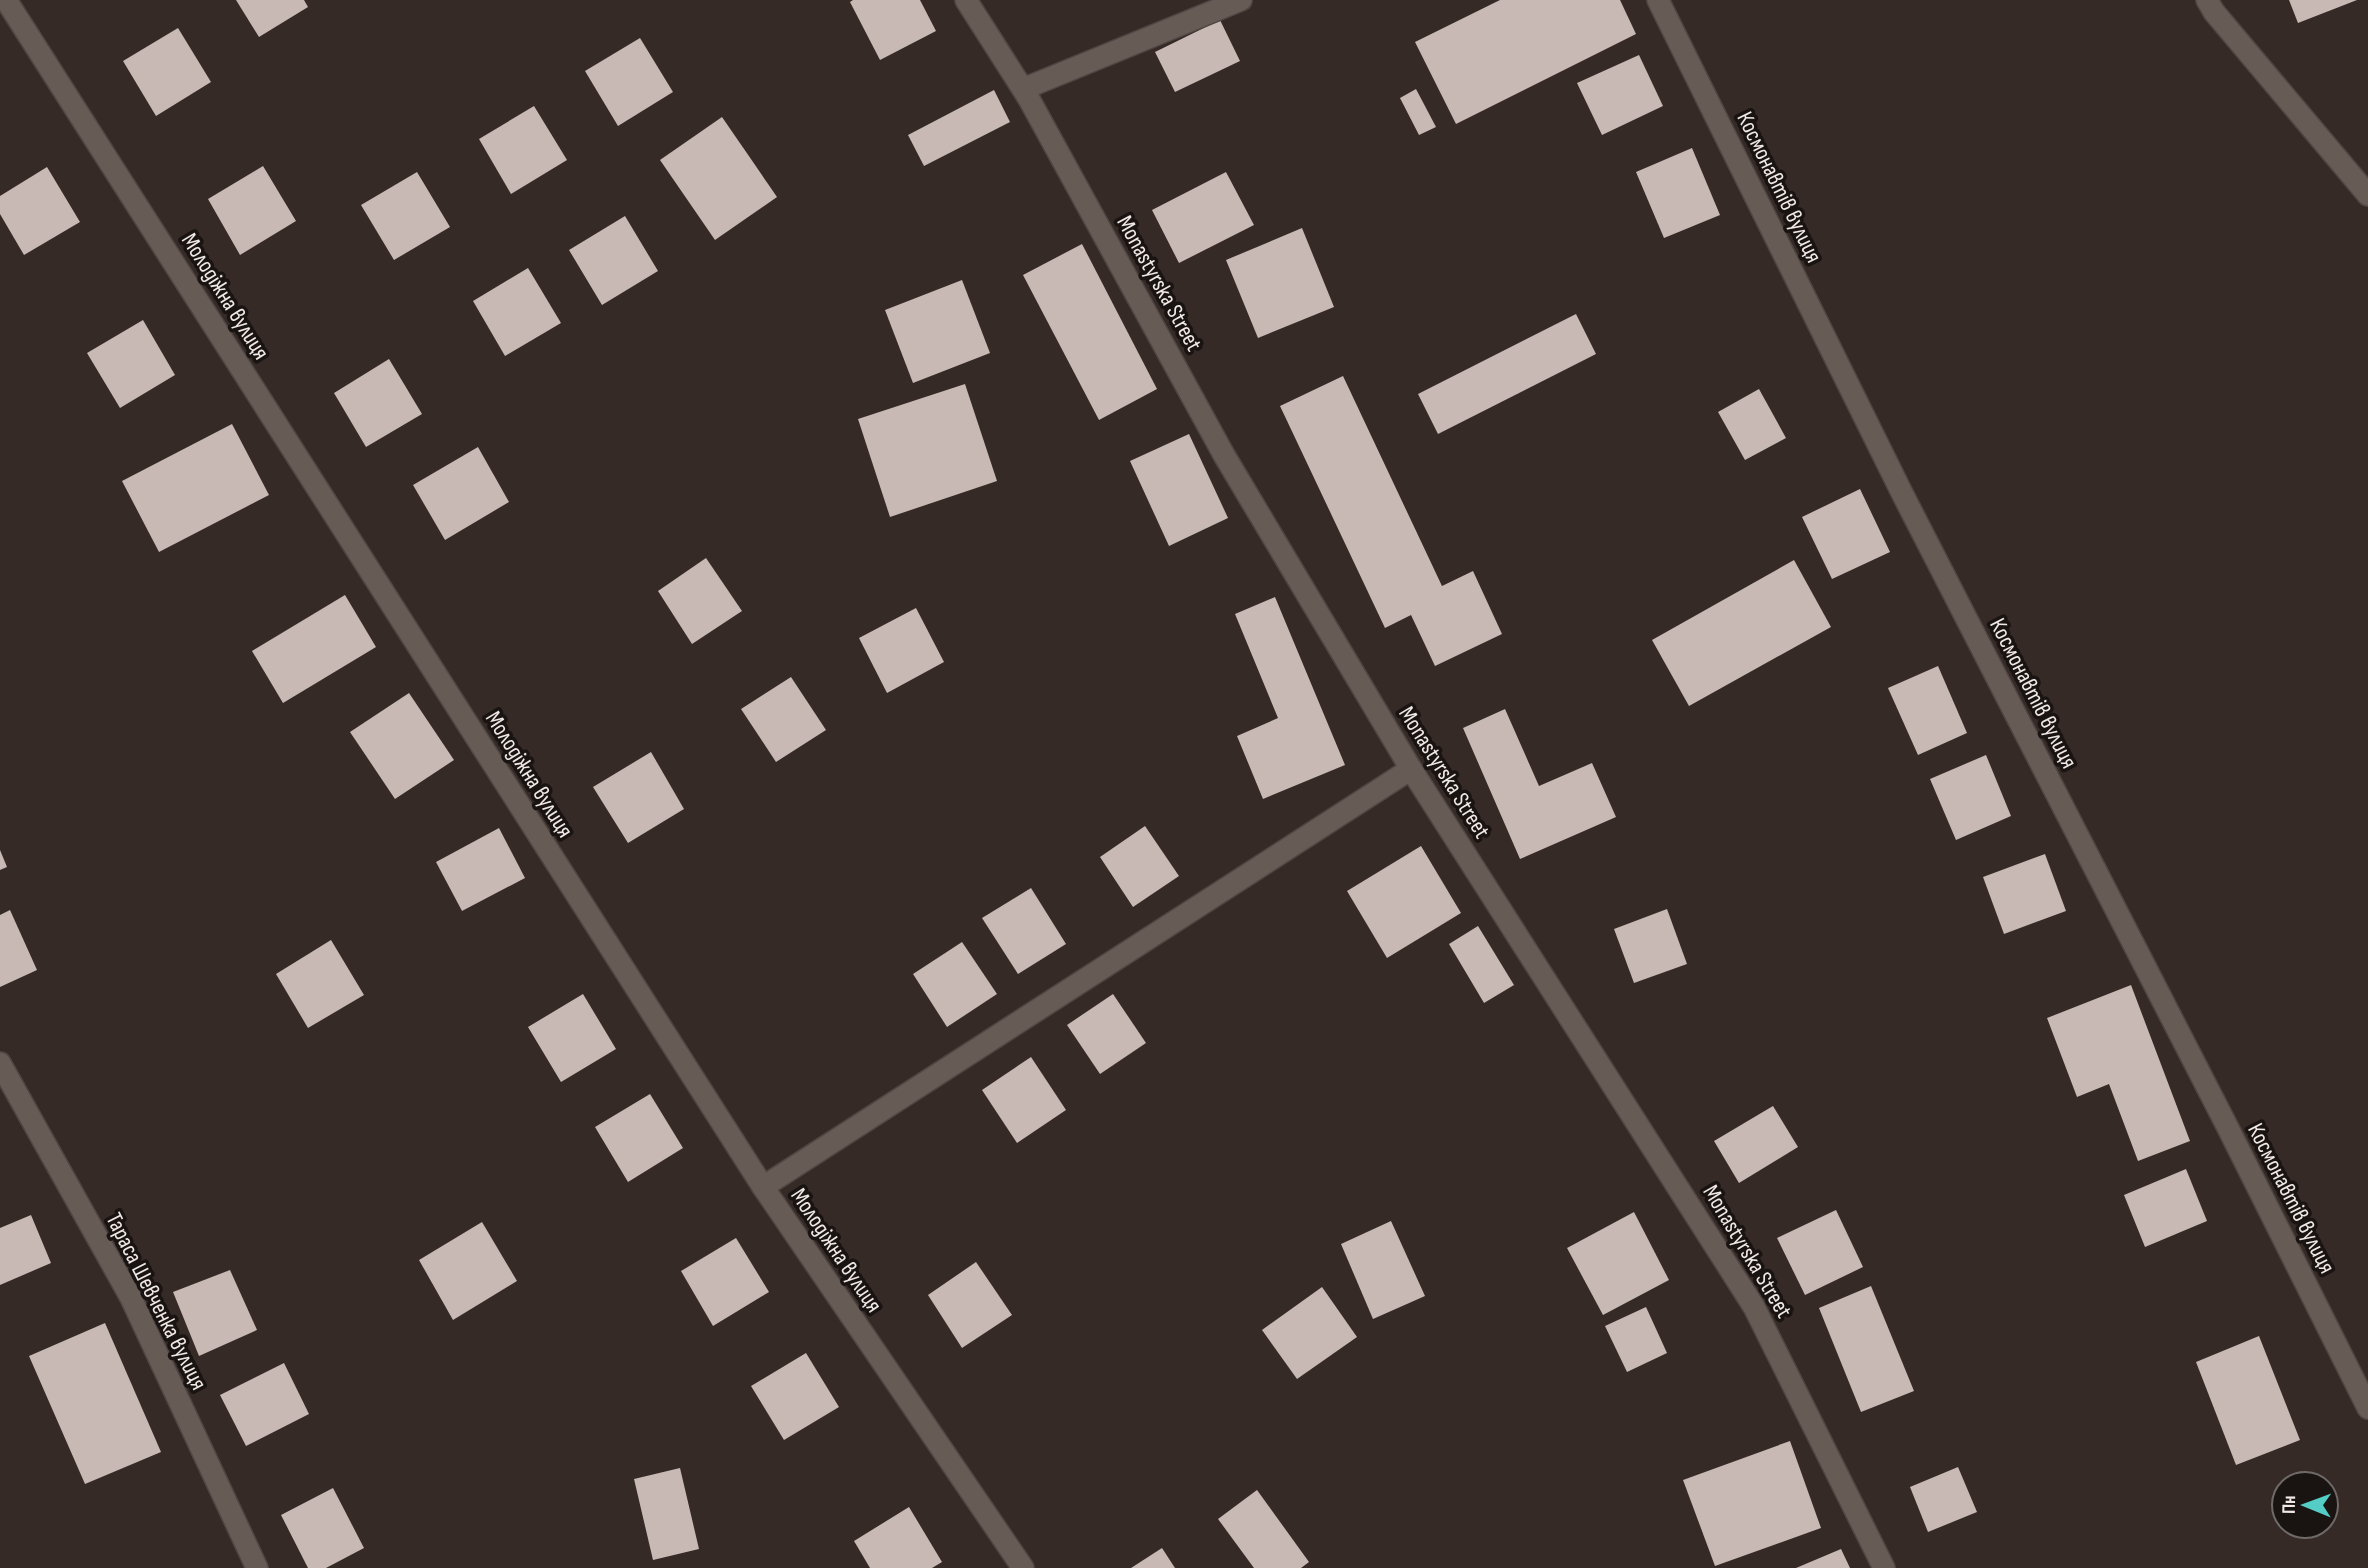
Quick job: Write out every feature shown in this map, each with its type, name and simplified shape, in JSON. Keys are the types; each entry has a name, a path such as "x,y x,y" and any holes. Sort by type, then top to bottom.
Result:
{"street":[{"name":"Молодіжна вулиця","path":"6,0 763,1187 1023,1568"},
{"name":"Monastyrska Street","path":"966,0 1023,89 1224,455 1411,769 1754,1307 1884,1568"},
{"path":"1023,89 1241,0"},
{"name":"Космонавтів вулиця","path":"1658,0 1903,495 2222,1116 2368,1408"},
{"path":"2207,0 2214,12 2368,195"},
{"path":"763,1187 1411,769"},
{"name":"Тараса Шевченка вулиця","path":"0,1063 131,1298 257,1568"}],"building":[{"path":"236,0 304,0 308,7 259,37"},
{"path":"920,0 936,31 880,60 850,2"},
{"path":"1500,0 1620,0 1636,34 1456,124 1415,42"},
{"path":"2289,0 2357,0 2298,23"},
{"path":"1220,20 1240,61 1175,92 1155,52"},
{"path":"178,28 211,82 156,116 123,61"},
{"path":"640,38 673,92 618,126 585,71"},
{"path":"1639,55 1663,106 1602,135 1577,83"},
{"path":"1416,89 1436,127 1419,135 1400,98"},
{"path":"994,90 1010,122 924,166 908,135"},
{"path":"534,106 567,160 511,194 479,139"},
{"path":"722,117 777,197 715,240 660,160"},
{"path":"1692,148 1720,215 1664,238 1636,172"},
{"path":"263,166 296,221 240,255 208,199"},
{"path":"47,167 80,222 24,255 0,214 0,196"},
{"path":"417,172 450,227 394,260 361,205"},
{"path":"1226,172 1254,225 1179,263 1152,210"},
{"path":"625,216 658,271 602,305 569,250"},
{"path":"1302,228 1334,307 1258,338 1226,260"},
{"path":"1082,244 1157,389 1099,420 1023,275"},
{"path":"528,268 561,323 505,356 473,301"},
{"path":"962,280 990,353 913,383 885,310"},
{"path":"1576,314 1596,354 1438,434 1418,394"},
{"path":"143,320 175,375 120,408 87,353"},
{"path":"389,359 422,414 366,447 334,393"},
{"path":"1343,376 1442,586 1473,571 1502,634 1435,666 1411,615 1385,628 1280,406"},
{"path":"965,384 997,481 890,517 858,419"},
{"path":"1759,389 1786,438 1745,460 1718,412"},
{"path":"232,424 269,495 159,552 122,481"},
{"path":"1189,434 1228,518 1169,546 1130,461"},
{"path":"478,447 509,502 445,540 413,485"},
{"path":"1860,489 1890,552 1832,579 1802,517"},
{"path":"706,558 742,611 692,644 658,591"},
{"path":"1794,560 1831,627 1689,706 1652,640"},
{"path":"345,595 376,647 283,703 252,651"},
{"path":"1275,597 1345,765 1263,799 1237,736 1278,718 1235,614"},
{"path":"916,608 944,662 887,693 859,638"},
{"path":"1938,666 1967,733 1918,755 1888,688"},
{"path":"791,677 826,730 776,762 741,709"},
{"path":"409,693 454,760 395,799 350,732"},
{"path":"1505,709 1539,786 1592,763 1616,817 1520,859 1463,728"},
{"path":"651,752 684,809 628,843 593,787"},
{"path":"1986,755 2011,816 1956,840 1930,779"},
{"path":"1145,826 1179,876 1133,907 1100,857"},
{"path":"499,828 525,878 462,911 436,862"},
{"path":"1421,846 1461,913 1387,958 1347,891"},
{"path":"0,850 7,867 0,870"},
{"path":"2045,854 2066,911 2004,934 1983,877"},
{"path":"1031,888 1066,944 1018,974 982,918"},
{"path":"1667,909 1687,964 1634,983 1614,929"},
{"path":"10,910 37,970 0,987 0,915"},
{"path":"1478,926 1514,985 1484,1003 1449,944"},
{"path":"331,940 364,995 308,1028 276,974"},
{"path":"962,942 997,994 947,1027 913,974"},
{"path":"2131,985 2190,1141 2138,1161 2109,1084 2077,1097 2047,1018"},
{"path":"583,994 616,1049 561,1082 528,1027"},
{"path":"1113,994 1146,1043 1100,1074 1067,1025"},
{"path":"1031,1057 1066,1110 1017,1143 982,1090"},
{"path":"650,1094 683,1148 628,1182 595,1127"},
{"path":"1773,1106 1798,1147 1739,1183 1714,1141"},
{"path":"2186,1169 2207,1221 2145,1247 2124,1195"},
{"path":"1836,1210 1863,1267 1805,1295 1777,1238"},
{"path":"1634,1212 1669,1280 1603,1315 1567,1248"},
{"path":"31,1215 51,1263 0,1285 0,1228"},
{"path":"1391,1221 1425,1296 1373,1319 1341,1244"},
{"path":"482,1222 517,1281 453,1320 419,1260"},
{"path":"736,1238 769,1292 713,1326 681,1271"},
{"path":"976,1262 1012,1315 962,1348 928,1295"},
{"path":"230,1270 257,1330 199,1356 173,1292"},
{"path":"1871,1286 1914,1391 1861,1412 1819,1308"},
{"path":"1322,1287 1357,1337 1297,1379 1262,1330"},
{"path":"1646,1307 1667,1353 1627,1372 1605,1326"},
{"path":"105,1323 161,1452 85,1484 29,1356"},
{"path":"2259,1336 2300,1440 2236,1465 2196,1362"},
{"path":"806,1353 839,1407 784,1440 751,1386"},
{"path":"284,1363 309,1414 246,1446 220,1395"},
{"path":"1790,1441 1821,1528 1715,1566 1683,1480"},
{"path":"1958,1467 1977,1512 1928,1532 1910,1487"},
{"path":"680,1468 699,1549 653,1560 634,1479"},
{"path":"333,1488 364,1548 326,1568 308,1568 281,1515"},
{"path":"1257,1490 1309,1562 1301,1568 1254,1568 1218,1519"},
{"path":"909,1507 942,1562 932,1568 870,1568 854,1541"},
{"path":"1162,1548 1175,1568 1131,1568"},
{"path":"1841,1549 1850,1568 1796,1568"}]}
